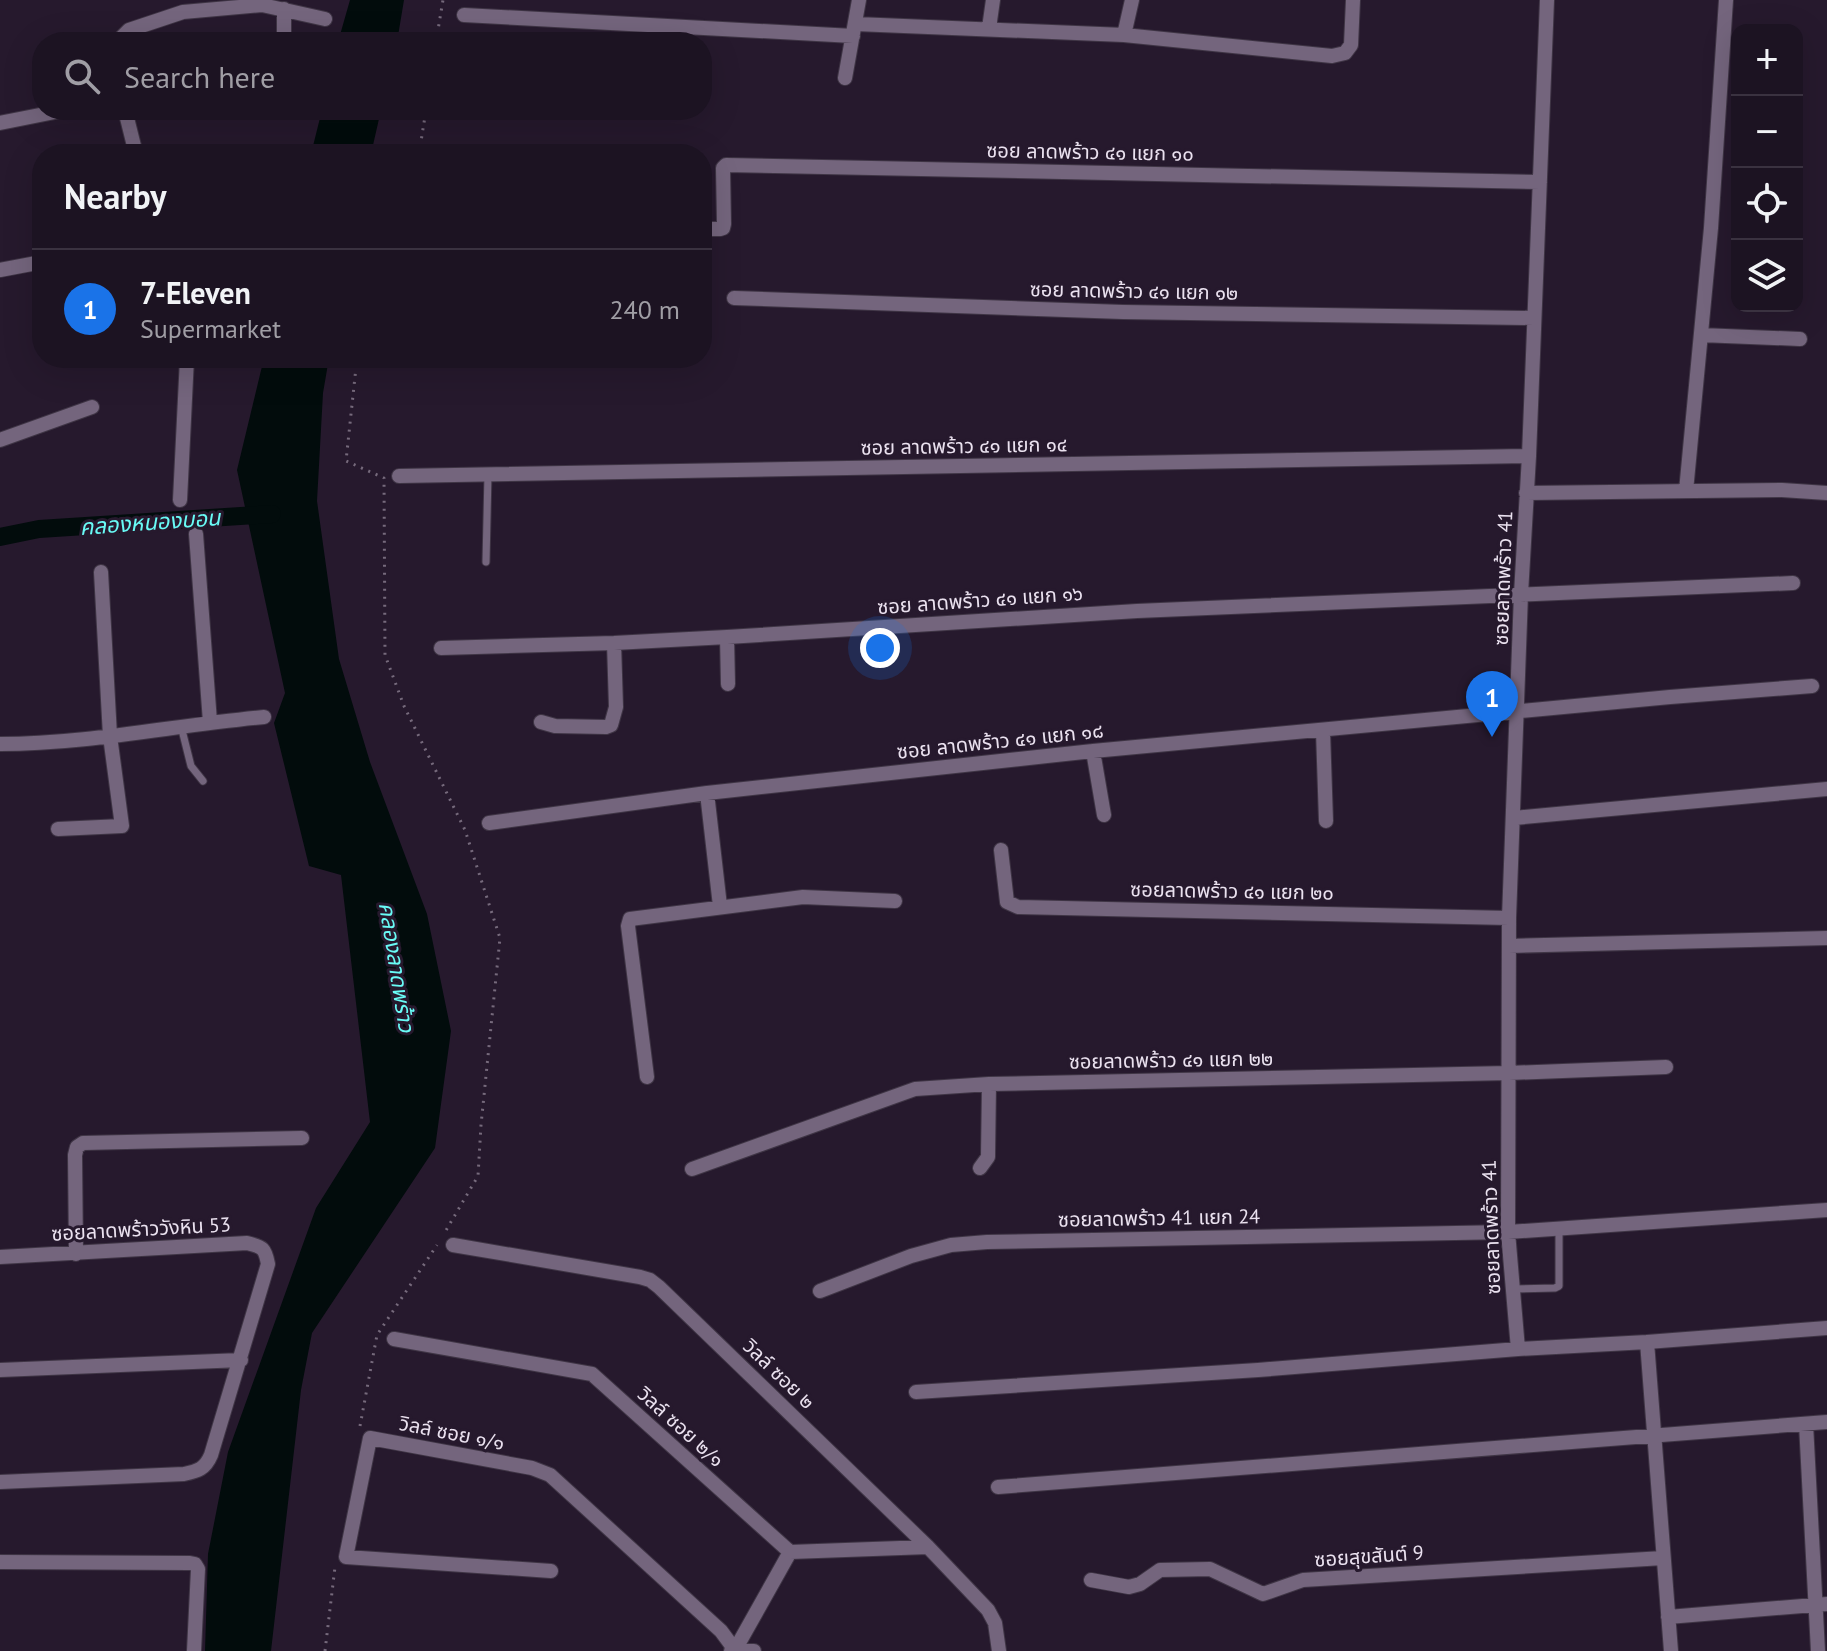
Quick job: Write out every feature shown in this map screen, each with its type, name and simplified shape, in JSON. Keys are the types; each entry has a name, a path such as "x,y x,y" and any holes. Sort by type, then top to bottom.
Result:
{"street":[{"path":"845,78 859,0"},
{"path":"989,28 993,0"},
{"path":"1124,35 1132,0"},
{"path":"464,15 854,30 989,28 1124,35 1340,56 1351,45 1353,0"},
{"name":"ซอยลาดพร้าว 41","path":"1518,1349 1508,1232 1509,918 1547,0"},
{"path":"1686,491 1711,228 1726,0"},
{"path":"127,32 183,12 262,5 325,19"},
{"path":"284,9 284,32"},
{"path":"0,123 32,117"},
{"path":"128,120 134,144"},
{"name":"ซอย ลาดพร้าว ๔๑ แยก ๑๐","path":"712,229 723,228 724,224 723,168 726,165 1540,182"},
{"path":"0,270 32,264"},
{"name":"ซอย ลาดพร้าว ๔๑ แยก ๑๒","path":"734,298 1139,312 1533,318"},
{"path":"1701,335 1800,339"},
{"path":"180,500 187,368"},
{"path":"0,440 92,407"},
{"name":"ซอย ลาดพร้าว ๔๑ แยก ๑๔","path":"399,476 1529,456"},
{"path":"1526,493 1782,490 1827,493"},
{"path":"196,534 210,722"},
{"path":"58,829 122,826 110,736 101,572"},
{"name":"ซอย ลาดพร้าว ๔๑ แยก ๑๖","path":"441,648 727,637 1137,611 1793,583"},
{"path":"727,637 728,684"},
{"path":"541,722 548,726 611,725 616,707 614,643"},
{"name":"ซอย ลาดพร้าว ๔๑ แยก ๑๘","path":"489,823 707,793 1093,751 1812,686"},
{"path":"0,744 110,736 264,717"},
{"path":"1323,731 1326,821"},
{"path":"1093,751 1104,815"},
{"path":"1514,818 1827,789"},
{"path":"707,793 720,906"},
{"name":"ซอยลาดพร้าว ๔๑ แยก ๒๐","path":"1001,850 1007,902 1018,907 1509,918"},
{"path":"647,1077 629,921 633,917 803,897 895,901"},
{"path":"1509,946 1827,938"},
{"name":"ซอยลาดพร้าว ๔๑ แยก ๒๒","path":"692,1169 915,1089 989,1084 1666,1067"},
{"path":"980,1168 988,1157 989,1084"},
{"path":"76,1254 75,1155 77,1147 83,1143 302,1138"},
{"name":"ซอยลาดพร้าว 41 แยก 24","path":"820,1291 911,1256 951,1245 975,1243 1508,1232 1827,1210"},
{"name":"ซอยลาดพร้าววังหิน 53","path":"0,1257 247,1243 265,1250 268,1264 241,1360 206,1465 199,1471 0,1482"},
{"name":"วิลล์ ซอย ๒","path":"453,1245 650,1280 928,1547 988,1610 995,1623 999,1651"},
{"path":"916,1392 1827,1328"},
{"name":"วิลล์ ซอย ๒/๑","path":"394,1339 592,1374 790,1552"},
{"path":"1647,1342 1671,1651"},
{"path":"0,1370 241,1360"},
{"path":"998,1487 1827,1422"},
{"path":"1806,1424 1822,1604 1818,1651"},
{"name":"วิลล์ ซอย ๑/๑","path":"551,1571 346,1557 370,1438 532,1468 550,1475 721,1631 733,1650"},
{"path":"754,1651 733,1650 790,1552 928,1547"},
{"name":"ซอยสุขสันต์ 9","path":"1091,1580 1129,1587 1140,1584 1160,1570 1210,1569 1263,1594 1303,1580 1663,1558"},
{"path":"0,1562 194,1566 194,1651"},
{"path":"1668,1617 1822,1604"}],"lane":[{"path":"486,562 488,474"},
{"path":"181,726 191,766 203,781"},
{"path":"1512,1289 1559,1286 1559,1229"}],"path":[{"path":"438,32 443,0"},
{"path":"421,144 424,120"},
{"path":"356,368 346,461 384,478 385,655 404,706 465,830 500,938 478,1176 377,1335 360,1427"}],"water":[{"path":"350,0 404,0 399,32 341,32"},
{"path":"320,120 379,120 373,144 314,144"},
{"name":"คลองลาดพร้าว","path":"262,368 327,368 317,501 339,659 370,762 427,914 451,1031 435,1148 312,1333 301,1390 271,1651 205,1651 208,1554 228,1452 316,1208 370,1122 341,875 309,866 274,723 285,693 237,470"}],"waterway":[{"name":"คลองหนองบอน","path":"0,537 39,529 272,514"}],"place":[{"name":"7-Eleven","path":"1492,737"}]}
